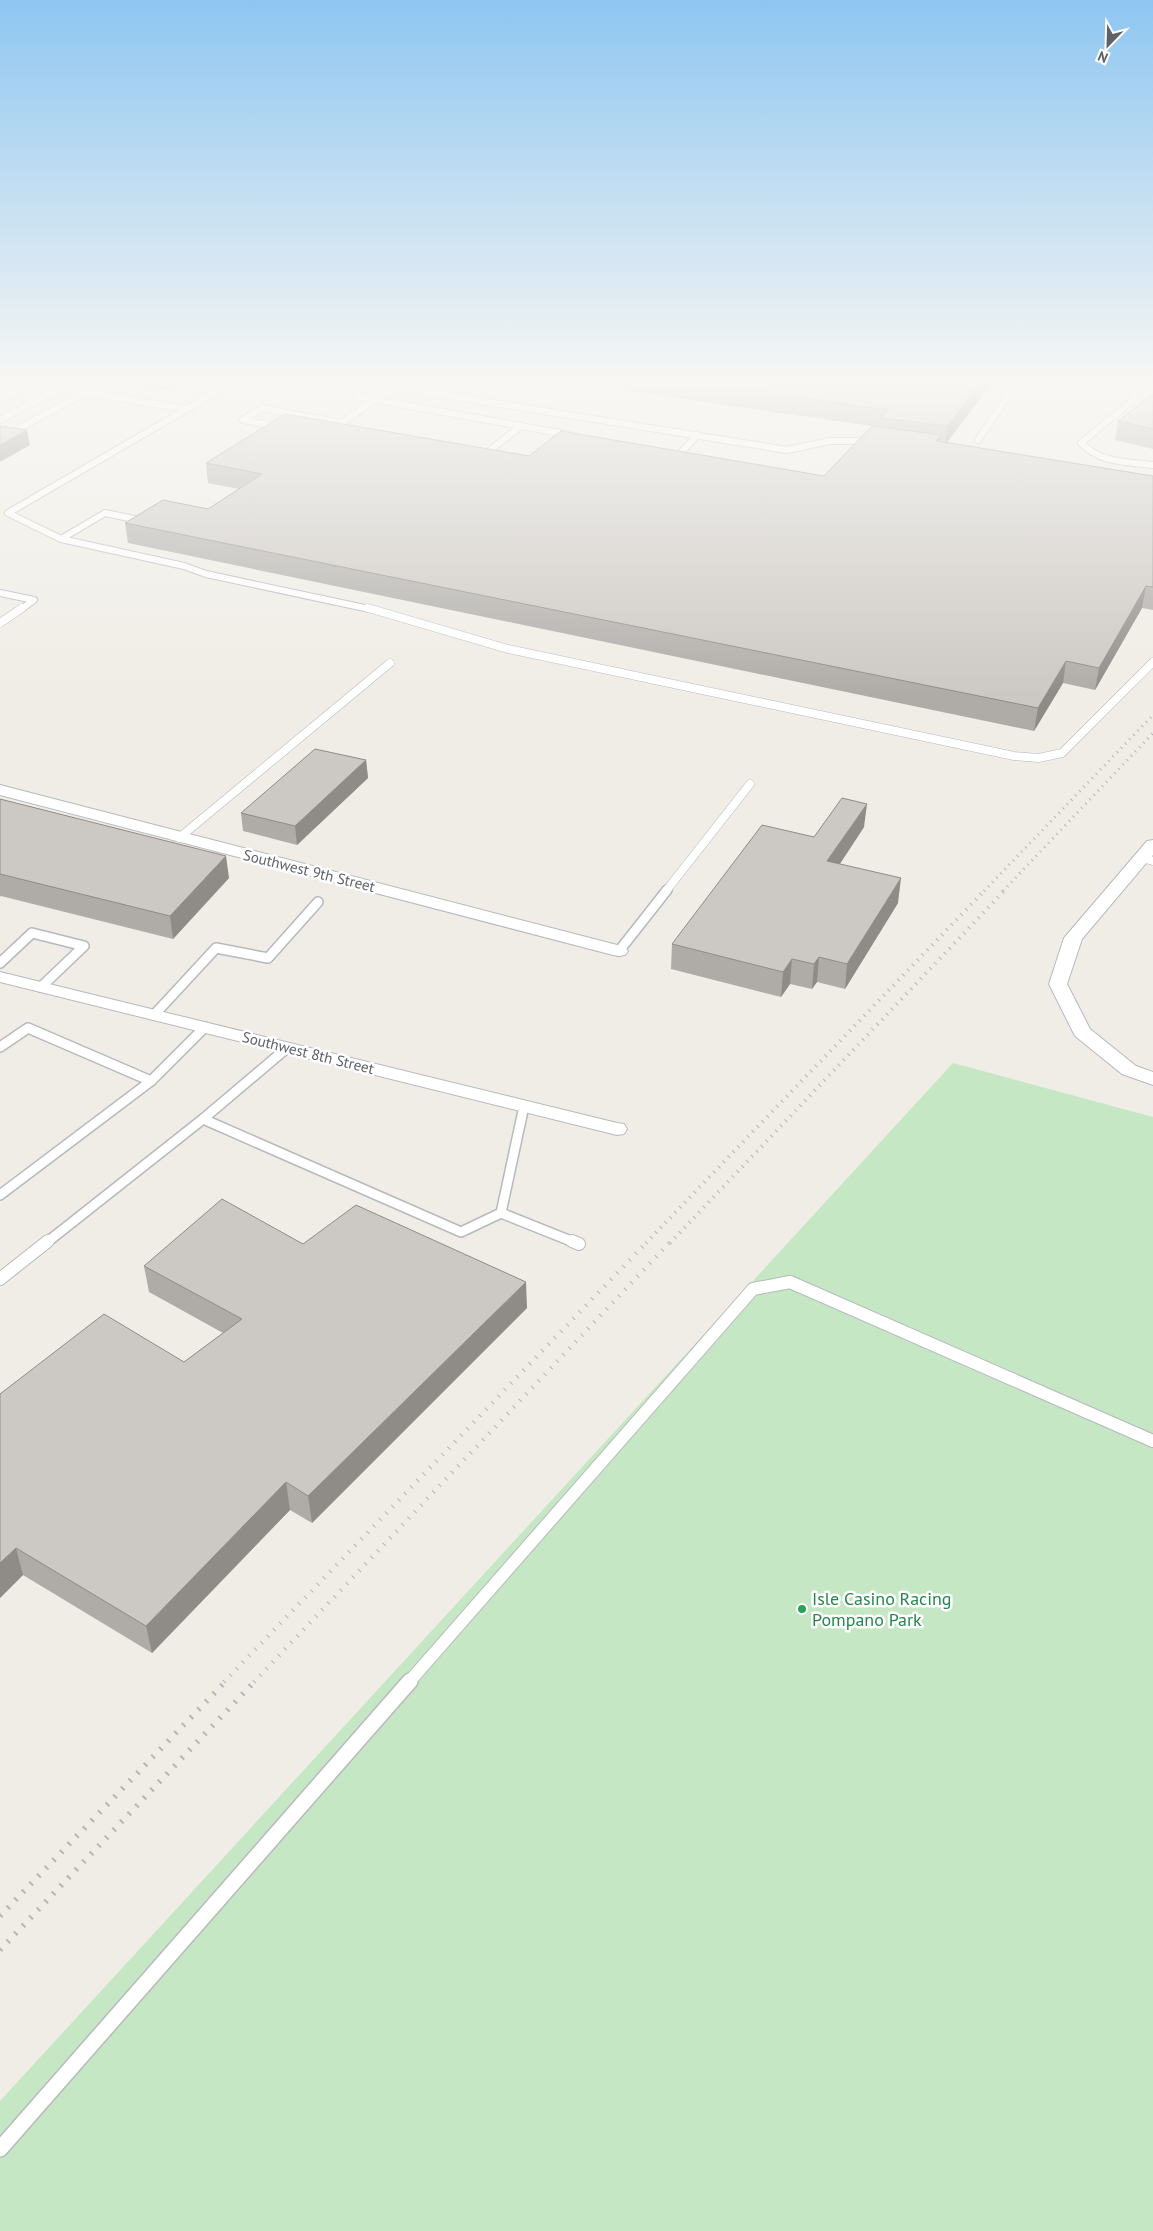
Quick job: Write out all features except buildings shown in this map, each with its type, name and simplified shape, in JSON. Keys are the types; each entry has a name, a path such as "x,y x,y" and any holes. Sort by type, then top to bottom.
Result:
{"street":[{"name":"Southwest 9th Street","path":"0,790 619,951"},
{"path":"1149,855 1073,938 1058,984 1082,1032 1129,1070 1153,1079"},
{"name":"Southwest 8th Street","path":"0,977 617,1129"}],"lane":[{"path":"50,488 8,513 61,538 184,566 206,574 376,610 508,650 1014,756 1039,758 1062,753 1153,662"},
{"path":"61,538 105,513 144,521"},
{"path":"0,593 34,600 0,623"},
{"path":"179,838 390,663"},
{"path":"619,951 750,784"},
{"path":"154,1015 216,948 268,958 318,902"},
{"path":"0,963 32,933 84,946 41,987"},
{"path":"0,1196 151,1080 205,1027"},
{"path":"0,1047 28,1028 151,1080"},
{"path":"0,1278 203,1119 287,1048"},
{"path":"501,1213 524,1106"},
{"path":"203,1119 460,1232 501,1213 578,1244"},
{"path":"0,2149 753,1289 790,1282 1153,1441"}],"green space":[{"name":"Isle Casino Racing Pompano Park","path":"953,1063 1153,1117 1153,2231 0,2231 0,2101"}],"railway":[{"path":"984,891 1153,715"},
{"path":"1003,891 1153,733"},
{"path":"646,1243 985,890"},
{"path":"670,1243 1005,890"},
{"path":"224,1682 648,1241"},
{"path":"254,1682 671,1241"},
{"path":"0,1916 226,1681"},
{"path":"0,1950 255,1681"}],"place":[{"name":"Isle Casino Racing Pompano Park","path":"802,1609"}]}
